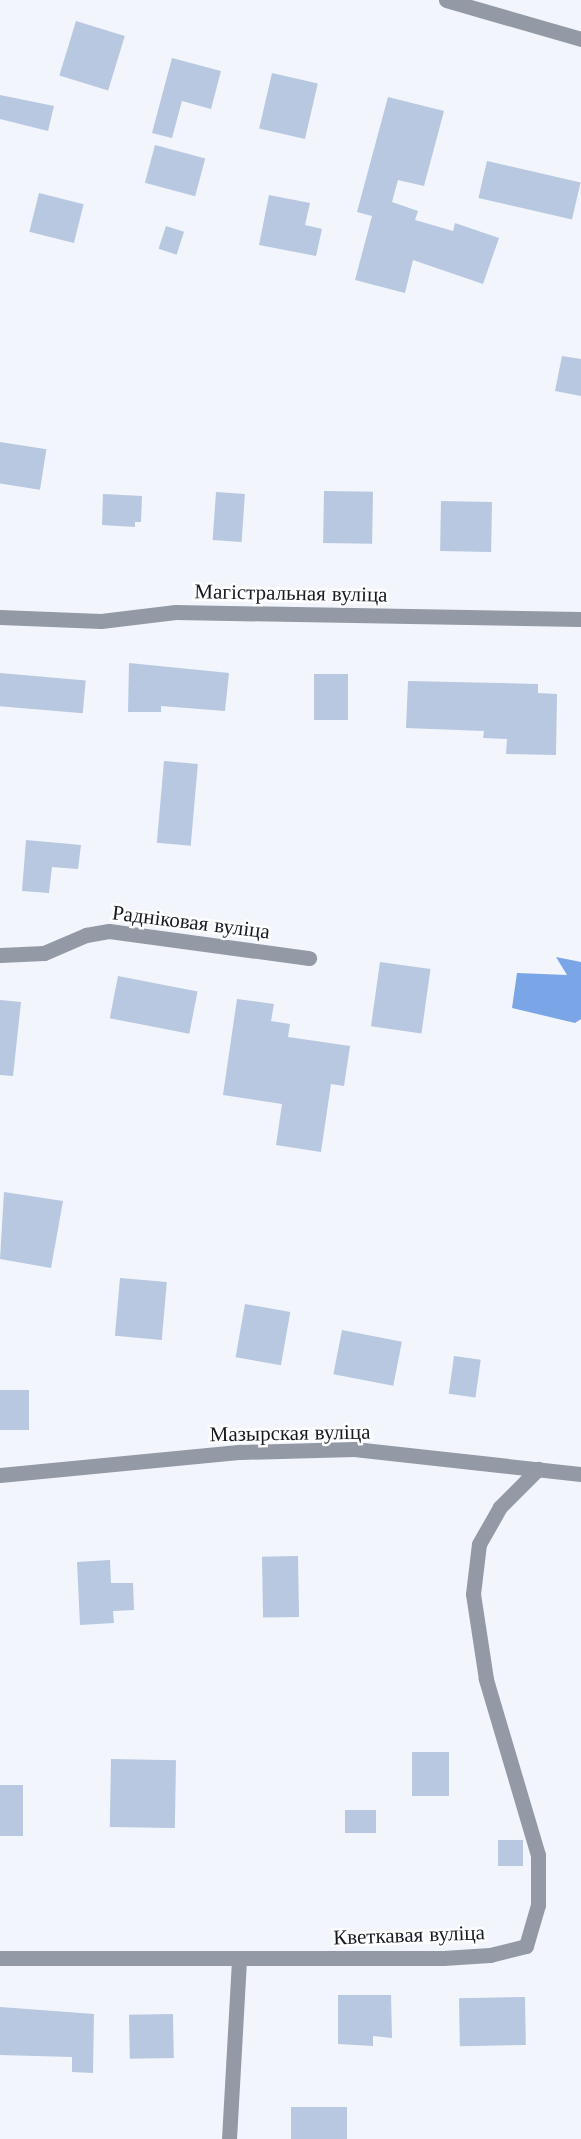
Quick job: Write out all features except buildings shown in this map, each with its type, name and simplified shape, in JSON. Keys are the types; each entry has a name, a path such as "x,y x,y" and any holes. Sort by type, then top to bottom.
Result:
{"street":[{"path":"446,0 581,39"},
{"name":"Магістральная вуліца","path":"0,617 101,621 175,612 581,619"},
{"name":"Радніковая вуліца","path":"0,955 44,953 86,935 109,931 309,958"},
{"name":"Мазырская вуліца","path":"0,1476 241,1452 354,1449 581,1474"},
{"name":"Кветкавая вуліца","path":"0,1958 443,1958 490,1955 526,1947 538,1905 538,1855 486,1679 473,1594 479,1544 500,1507 538,1469"},
{"path":"229,2139 239,1959"}],"water":[{"path":"556,957 581,962 581,1019 575,1023 512,1008 517,973 567,975"}]}
